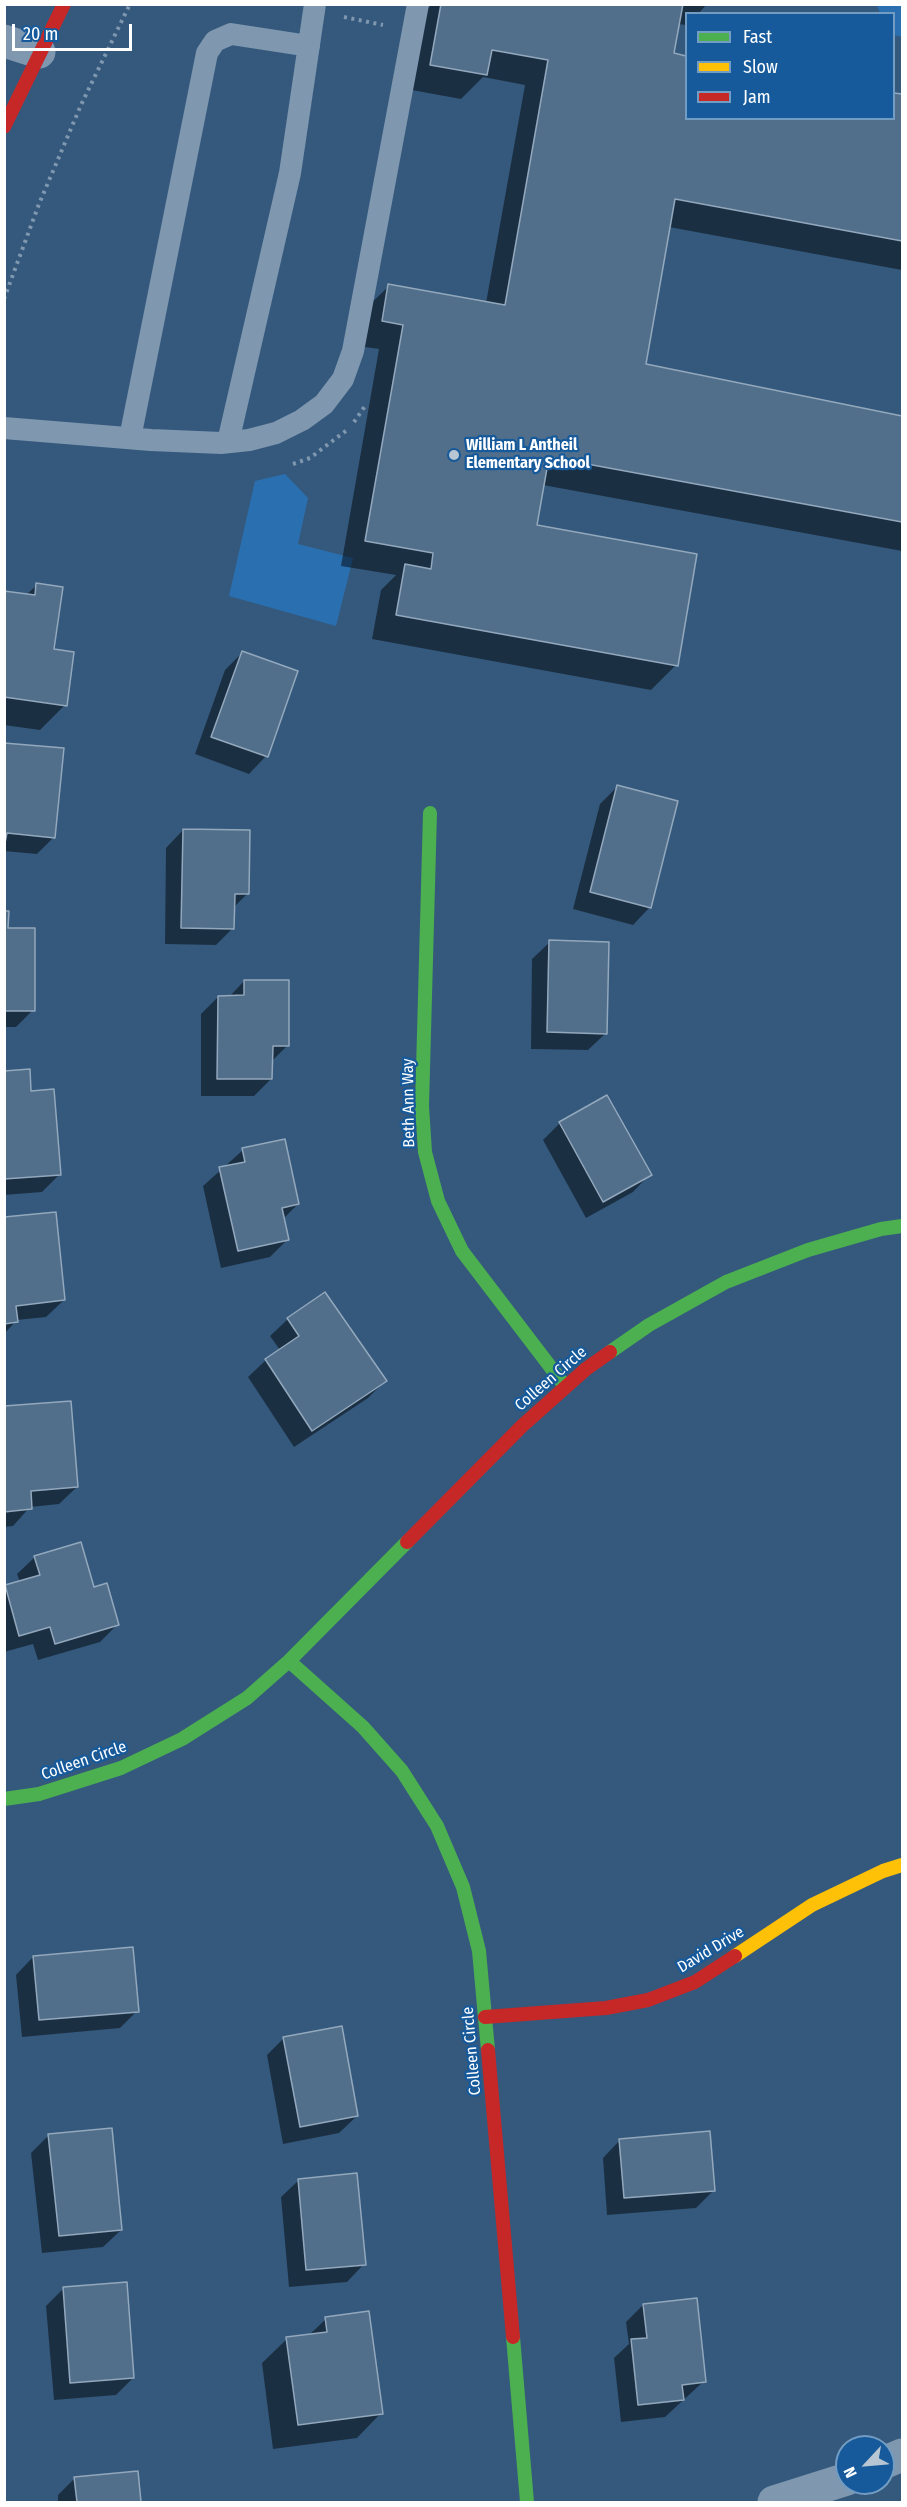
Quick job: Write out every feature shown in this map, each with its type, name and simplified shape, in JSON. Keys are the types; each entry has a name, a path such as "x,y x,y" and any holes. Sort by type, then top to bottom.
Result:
{"street":[{"path":"4,127 64,4"},
{"path":"4,41 39,52"},
{"name":"Beth Ann Way","path":"430,813 422,1106 426,1152 438,1201 462,1251 566,1386"},
{"name":"Colleen Circle","path":"4,1799 39,1794 121,1768 182,1739 247,1698 289,1661 522,1426 566,1386 649,1325 726,1282 808,1250 881,1229 903,1226"},
{"name":"Colleen Circle","path":"289,1661 363,1726 402,1771 437,1826 463,1887 479,1951 527,2502"},
{"name":"David Drive","path":"485,2017 606,2008 648,2000 695,1982 812,1905 883,1871 903,1865"},
{"path":"774,2502 835,2483"}],"lane":[{"path":"228,442 290,173 314,8"},
{"path":"4,428 130,438 228,442 249,440 276,433 302,420 324,404 343,379 353,351 416,14"},
{"path":"130,438 207,53 215,41 231,34 309,46"}],"path":[{"path":"4,299 39,204 81,105 130,4"},
{"path":"314,8 390,26 416,14"}],"shaded area":[{"path":"877,5 902,5 902,37 895,35 895,12 880,12"},
{"path":"285,474 308,498 298,544 353,558 336,626 229,596 255,481"}],"building":[{"path":"441,4 683,4 674,53 685,56 685,120 895,120 895,93 902,94 902,241 675,199 646,364 902,416 902,522 549,457 537,525 697,554 678,666 396,615 405,564 431,569 433,553 365,541 403,325 382,321 388,284 505,305 548,60 492,50 487,75 430,65"},
{"path":"36,583 63,587 54,649 74,652 67,706 4,697 4,591 35,595"},
{"path":"242,651 298,671 268,757 211,737"},
{"path":"4,743 64,748 55,838 7,833 4,848"},
{"path":"617,785 678,801 651,908 590,892"},
{"path":"183,829 250,830 249,894 235,894 234,929 181,928"},
{"path":"4,911 9,911 8,928 35,928 35,1011 4,1011"},
{"path":"549,940 609,942 607,1034 547,1032"},
{"path":"244,980 289,980 289,1046 273,1046 272,1079 217,1079 218,996 244,995"},
{"path":"30,1069 31,1091 54,1089 61,1175 4,1179 4,1071"},
{"path":"607,1095 652,1175 603,1202 559,1122"},
{"path":"285,1139 299,1204 282,1208 289,1240 238,1251 219,1167 245,1162 242,1148"},
{"path":"56,1212 65,1300 16,1306 18,1322 4,1324 4,1217"},
{"path":"325,1292 387,1381 312,1431 265,1359 299,1336 287,1318"},
{"path":"71,1401 78,1487 31,1491 32,1509 4,1512 4,1406"},
{"path":"81,1542 94,1587 107,1583 119,1625 55,1644 50,1627 19,1636 5,1585 40,1575 34,1556"},
{"path":"133,1947 139,2012 39,2020 33,1956"},
{"path":"342,2026 358,2116 300,2127 283,2037"},
{"path":"112,2128 122,2230 59,2236 48,2134"},
{"path":"710,2131 715,2191 624,2198 619,2139"},
{"path":"357,2173 366,2265 306,2270 298,2179"},
{"path":"127,2282 134,2378 70,2383 63,2287"},
{"path":"697,2298 706,2382 682,2385 684,2400 638,2405 631,2339 647,2338 643,2304"},
{"path":"369,2311 383,2414 298,2425 286,2337 327,2332 325,2317"},
{"path":"138,2471 141,2502 77,2502 74,2477"}],"traffic: fast":[{"path":"430,813 422,1106 425,1152 438,1201 462,1251 565,1386"},
{"path":"610,1352 649,1325 726,1282 808,1250 881,1229 902,1226"},
{"path":"4,1799 39,1794 121,1768 182,1739 247,1698 289,1661 407,1542"},
{"path":"289,1661 363,1727 402,1771 437,1826 463,1887 479,1951 488,2050"},
{"path":"513,2337 527,2502"}],"traffic: slow":[{"path":"735,1956 812,1905 883,1871 902,1865"}],"traffic: jam":[{"path":"4,127 64,4"},
{"path":"407,1542 522,1426 586,1369 610,1352"},
{"path":"485,2017 606,2008 648,2000 695,1982 735,1956"},
{"path":"488,2050 513,2337"}],"place":[{"name":"William L Antheil Elementary School","path":"454,455"}]}
